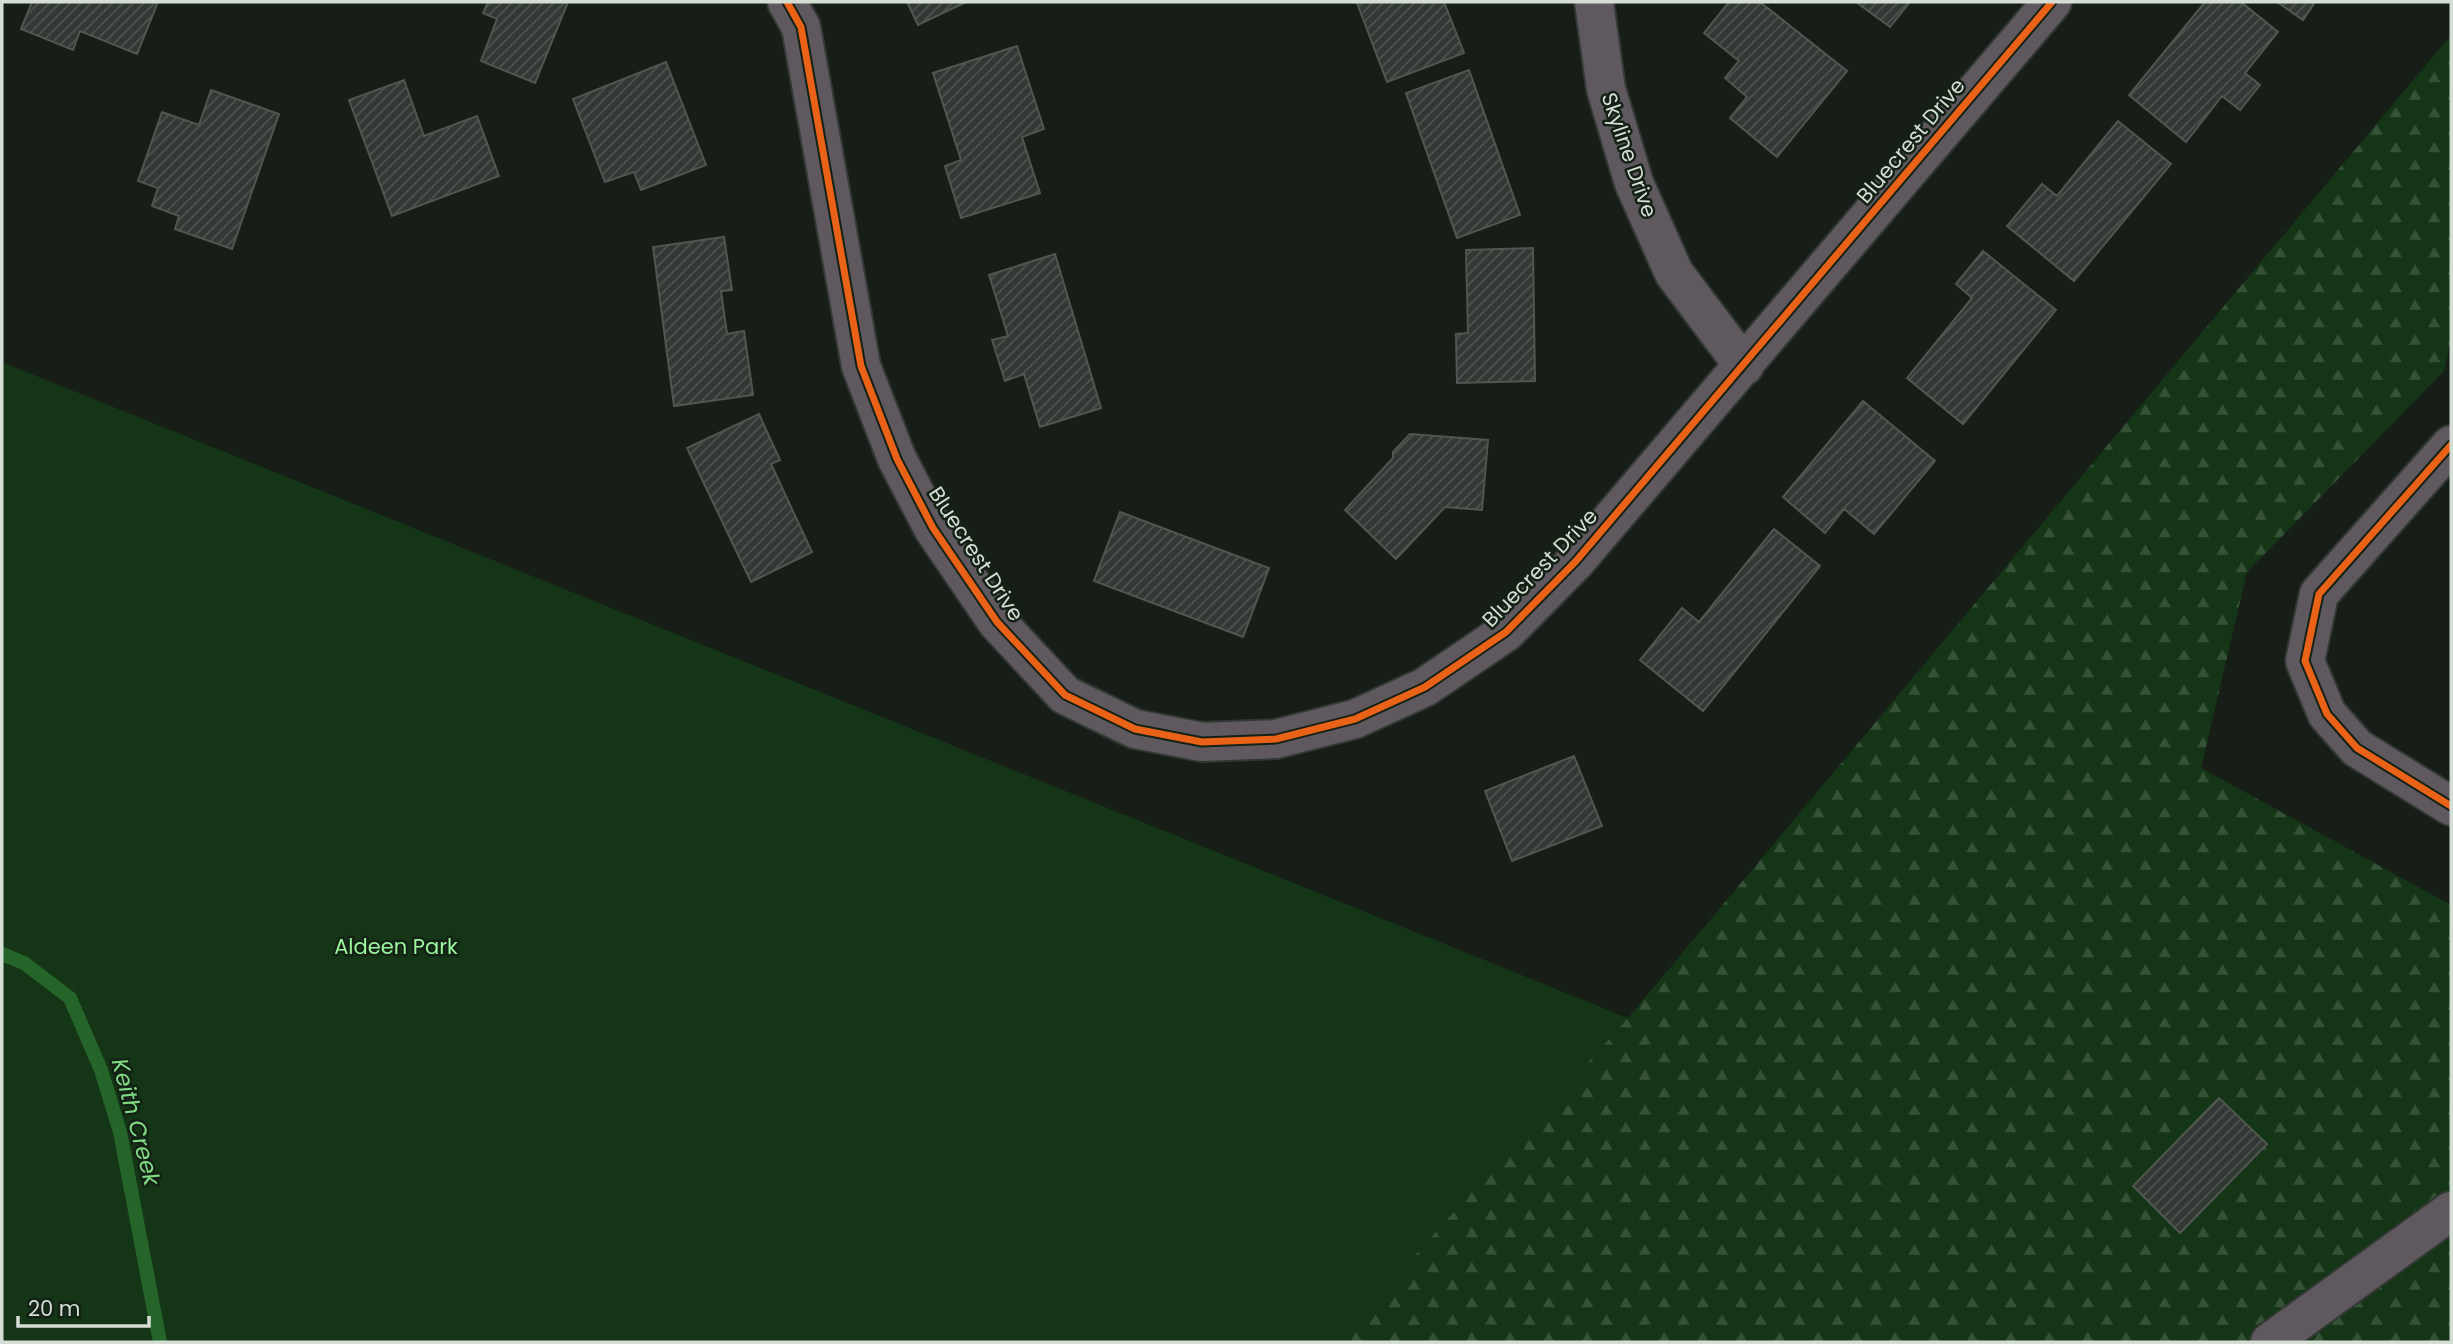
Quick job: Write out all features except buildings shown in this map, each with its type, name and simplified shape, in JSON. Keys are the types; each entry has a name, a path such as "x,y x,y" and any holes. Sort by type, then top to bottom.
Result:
{"street":[{"name":"Bluecrest Drive","path":"787,2 801,27 861,366 897,459 933,528 996,622 1065,695 1135,729 1202,742 1276,739 1355,719 1425,687 1506,632 1576,561 2052,2"},
{"name":"Skyline Drive","path":"1594,2 1606,89 1634,183 1674,273 1744,366"},
{"path":"2451,444 2319,594 2305,661 2327,714 2357,748 2451,806"},
{"path":"2270,1342 2451,1211"}],"green space":[{"path":"2451,35 2451,340 2444,371 2247,572 2201,768 2451,905 2451,1342 865,1342 1387,1099 1628,1018"},
{"name":"Aldeen Park","path":"2,362 1628,1018 1337,1342 2,1342"}],"waterway":[{"name":"Keith Creek","path":"2,954 24,963 70,998 101,1070 120,1132 160,1342"}],"cycle path":[{"path":"787,2 801,27 861,366 897,459 933,528 997,622 1065,695 1135,729 1202,742 1276,739 1355,719 1425,687 1506,632 1576,561 2052,2"},
{"path":"2451,445 2319,594 2305,661 2327,714 2357,748 2451,806"}]}
